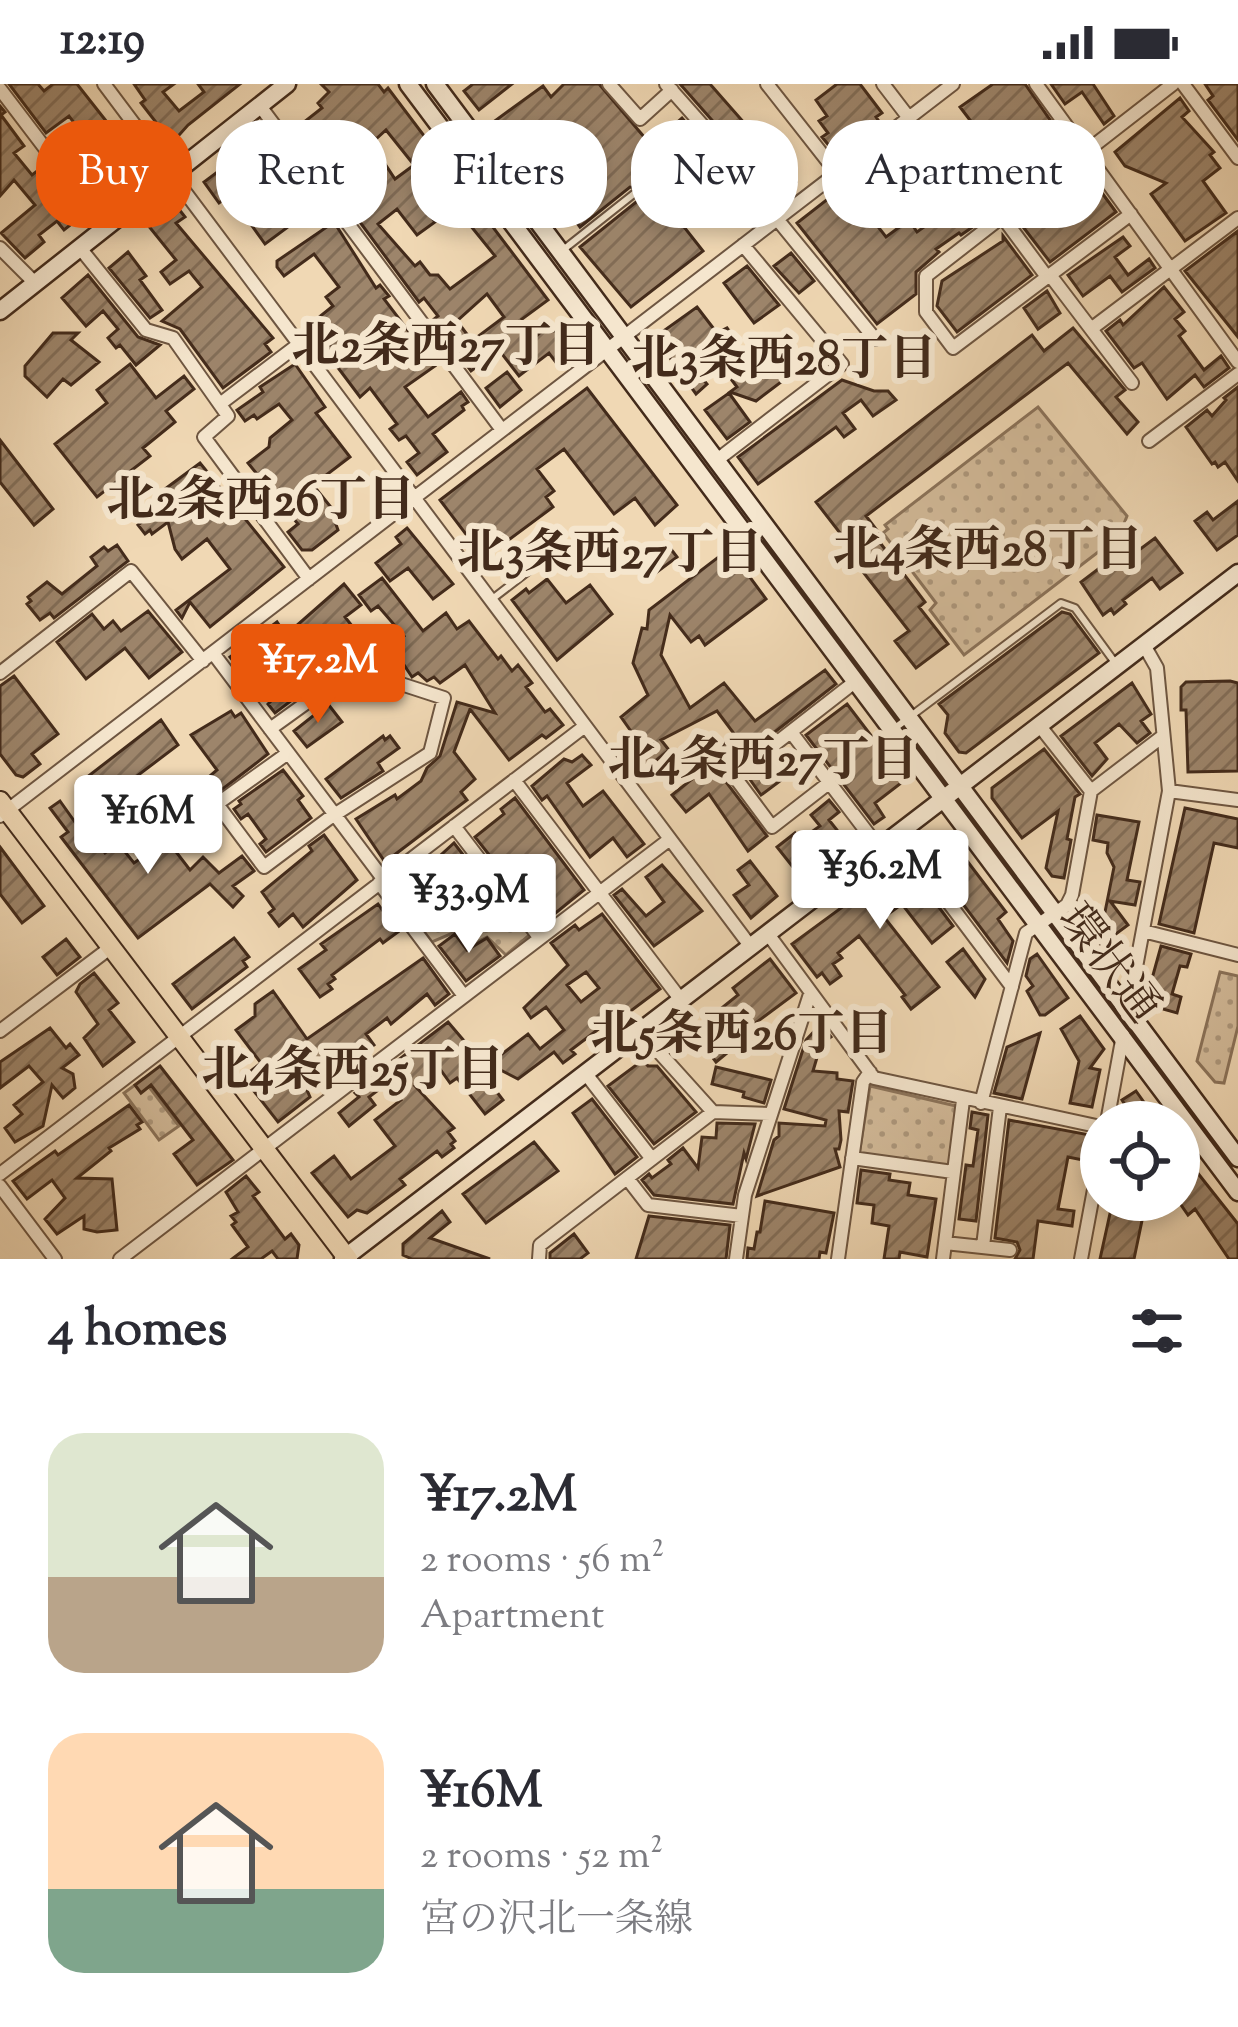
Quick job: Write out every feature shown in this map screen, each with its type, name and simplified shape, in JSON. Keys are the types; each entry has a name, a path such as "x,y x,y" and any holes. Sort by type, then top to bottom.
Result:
{"main road":[{"path":"2,809 345,1259"}],"street":[{"path":"104,84 131,120"},
{"path":"192,159 287,84"},
{"name":"環状通","path":"408,84 1238,1192"},
{"name":"環状通","path":"435,84 1238,1158"},
{"path":"609,84 640,119 669,87 697,120"},
{"path":"767,84 822,154"},
{"path":"883,84 909,118"},
{"path":"906,120 953,84"},
{"path":"1036,84 1062,120"},
{"path":"1105,137 1173,84"},
{"path":"1183,84 1238,158"},
{"path":"0,89 36,136"},
{"path":"260,106 502,430"},
{"path":"1105,180 1238,362"},
{"path":"798,203 822,185"},
{"path":"192,201 751,947"},
{"path":"985,228 926,276 926,312 953,348 1130,214"},
{"path":"1091,329 1238,218"},
{"path":"0,311 105,228"},
{"path":"2,809 208,657 765,228"},
{"path":"788,228 874,339"},
{"path":"1011,228 1132,383"},
{"path":"717,460 842,364 743,245"},
{"path":"0,248 34,284"},
{"path":"80,248 146,330 173,338 220,404 228,416 204,437 309,579"},
{"path":"220,404 299,344"},
{"path":"1149,441 1238,374"},
{"path":"0,673 131,571 270,729 464,996"},
{"path":"345,1259 1238,573"},
{"path":"270,729 388,644"},
{"path":"1109,1101 1168,791 1157,668 1144,645"},
{"path":"288,753 218,804 264,867 430,752 444,698 355,669"},
{"path":"830,782 772,826 734,776 856,681"},
{"path":"0,1174 585,725"},
{"path":"1039,725 1091,791"},
{"path":"791,732 879,848"},
{"path":"981,1103 1026,934 1072,895 1091,791 1163,736"},
{"path":"514,780 681,1000"},
{"path":"1168,791 1238,800"},
{"path":"454,826 539,938"},
{"path":"897,834 1012,987"},
{"path":"120,1259 670,839"},
{"path":"1143,931 1238,955"},
{"path":"768,934 874,1078 1080,1121"},
{"path":"0,1031 110,948"},
{"path":"736,1259 742,1216 770,1114 810,994"},
{"path":"640,1031 713,1112"},
{"path":"838,1259 863,1082 870,1072"},
{"path":"586,1074 652,1159"},
{"path":"943,1259 964,1100"},
{"path":"983,1246 1000,1107"},
{"path":"539,1259 540,1245 713,1112 770,1114"},
{"path":"852,1158 953,1172"},
{"path":"627,1178 648,1205 742,1216"},
{"path":"0,1186 55,1259"},
{"path":"1081,1259 1088,1221"},
{"path":"945,1243 1010,1250"}],"lane":[{"path":"560,252 631,196"},
{"path":"491,600 548,556"},
{"path":"892,730 1061,603 1075,608 1118,665"}],"shaded area":[{"path":"1038,407 1127,516 1119,536 964,655 930,610 936,603 883,533 888,529 885,525"},
{"path":"425,862 442,883 456,873 500,893 533,932 506,955 487,937 469,946 455,932 432,942 395,894 398,883"},
{"path":"1220,972 1238,976 1238,1026 1224,1083 1215,1082 1197,1061"},
{"path":"143,1079 179,1126 159,1140 124,1093"},
{"path":"870,1086 956,1106 950,1168 859,1155"}],"building":[{"path":"9,84 38,84 44,91 53,84 77,84 105,120 72,120 69,116 36,120"},
{"path":"134,84 174,84 163,92 179,111 204,92 198,84 240,84 192,122 154,120 141,103 145,100"},
{"path":"321,84 378,84 384,92 388,88 412,120 411,161 387,131 387,120 307,120 322,108 318,103 329,92"},
{"path":"473,84 512,84 479,110 464,91"},
{"path":"564,84 599,84 631,122 631,187 607,205 607,120 496,120 543,86 551,97"},
{"path":"680,84 710,84 742,120 712,120"},
{"path":"837,84 860,84 882,113 878,120 822,120 822,125 819,121 827,116 816,100"},
{"path":"993,84 1025,84 1050,120 970,120 960,107"},
{"path":"1051,84 1093,84 1114,116 1105,123 1082,92 1065,104"},
{"path":"1205,84 1238,84 1238,140 1208,100 1213,96"},
{"path":"1180,98 1189,111 1182,117 1214,152 1210,155 1220,168 1203,181 1226,213 1185,241 1151,194 1166,183 1125,166 1115,152"},
{"path":"0,106 5,112 1,115 24,146 14,153 32,175 36,172 36,228 48,228 39,235 44,242 25,258 1,233 35,205 14,180 0,196"},
{"path":"387,167 395,179 411,167 411,227 397,209 387,217"},
{"path":"216,173 216,199 204,182"},
{"path":"1105,197 1116,212 1105,220"},
{"path":"822,204 822,228 879,228 886,237 898,228 917,232 971,228 936,249 939,252 916,272 916,294 877,324 798,222"},
{"path":"631,206 631,228 685,228 703,251 631,307 580,247"},
{"path":"150,228 180,228 273,338 265,344 271,352 223,388 180,329 162,321 202,287 189,271 170,284 161,272 176,260"},
{"path":"254,228 287,228 265,244"},
{"path":"325,228 338,228 435,366 405,387 428,417 461,392 468,402 433,434 447,452 417,475 407,462 419,453 406,436 399,440 390,429 397,424 370,388 360,397 324,349 330,345 313,322 333,306 326,297 339,287 314,254 284,276 277,261"},
{"path":"364,228 382,228 415,266 420,262 450,289 495,256 472,228 494,228 548,300 522,319 535,337 542,331 570,331 579,342 577,350 558,365 549,353 519,376 499,350 471,371 433,320 438,316 424,298 419,302","holes":["487,294 504,317 472,341 457,321"]},
{"path":"1024,228 1095,228 1050,262"},
{"path":"1238,231 1238,337 1185,271"},
{"path":"1003,236 1032,275 957,332 937,306 942,281 1003,241"},
{"path":"1123,237 1130,246 1115,257 1128,275 1149,259 1155,268 1122,292 1110,276 1083,296 1068,275"},
{"path":"128,252 146,276 140,280 162,310 150,318 109,268"},
{"path":"791,253 814,281 799,293 774,266"},
{"path":"747,266 779,305 754,323 724,283"},
{"path":"88,275 138,337 160,345 136,365 108,338 118,329 103,311 86,326 62,298"},
{"path":"1164,287 1184,312 1175,319 1185,331 1179,336 1204,370 1221,356 1229,368 1204,387 1195,375 1167,399 1142,363 1134,368 1106,331 1120,320 1123,325"},
{"path":"1047,291 1060,313 1038,329 1024,308"},
{"path":"697,307 717,333 727,328 736,340 731,344 760,372 783,352 797,370 756,401 730,392 737,387 719,355 696,371 707,384 696,394 655,337"},
{"path":"1073,328 1125,390 1116,397 1138,422 1127,434 1068,363 866,516 882,537 878,540 925,602 919,607 948,644 916,668 895,641 909,631 860,568 855,571 845,558 854,551 816,502 1032,335 1044,351"},
{"path":"53,333 78,333 71,340 99,362 71,385 63,379 47,397 25,376 25,366"},
{"path":"130,364 156,398 184,376 194,389 166,411 175,422 143,448 150,456 97,497 55,444 107,403 97,390"},
{"path":"295,364 325,407 316,413 350,457 313,485 338,516 334,519 338,530 312,550 302,550 288,532 298,524 248,463 292,420 279,404 245,421 237,410 263,392 260,387"},
{"path":"507,372 521,390 500,407 486,388"},
{"path":"842,380 888,391 896,400 873,416 861,400 843,413 855,429 844,437 836,427 758,484 738,457"},
{"path":"1238,387 1238,481 1225,462 1218,467 1212,464 1186,427 1207,410 1212,416"},
{"path":"587,388 677,505 655,525 635,498 614,514 564,449 537,469 554,491 546,497 553,507 484,558 440,500"},
{"path":"729,393 750,422 727,439 705,410"},
{"path":"0,440 53,509 34,525 0,482"},
{"path":"200,463 284,567 210,627 190,602 182,618 176,610 230,569 207,539 182,559 168,522 152,534 150,530 145,534 138,525 144,520 140,515 162,499 161,492"},
{"path":"1238,501 1238,535 1217,550 1195,521 1207,512 1213,520"},
{"path":"407,528 453,584 433,599 408,568 390,581 376,563 401,544 396,537"},
{"path":"1155,538 1182,573 1160,589 1152,578 1123,600 1126,604 1114,614 1111,609 1103,615 1081,582 1126,548 1131,556"},
{"path":"667,544 677,557 653,575 643,563"},
{"path":"117,545 128,561 54,618 50,613 40,620 27,604 28,597 47,582 62,594 97,566 91,557 104,547 108,551"},
{"path":"729,549 766,599 705,645 699,636 691,642 670,615 661,655 690,708 724,683 755,721 825,670 836,684 725,771 726,782 767,836 748,851 709,794 686,812 672,795 726,752 721,746 735,735 717,711 661,740 669,750 643,771 631,752 629,742 635,737 621,717 648,695 633,663 649,610"},
{"path":"382,578 423,631 446,613 457,629 469,621 498,659 501,656 512,671 518,665 532,683 526,687 545,712 550,709 563,725 509,760 470,709 454,752 475,779 461,792 467,800 385,862 356,819 421,781 440,756 457,702 495,713 465,665 440,683 418,673 412,677 404,665 396,671 377,665 395,652 404,636 378,606 371,611 359,595"},
{"path":"547,579 566,603 590,585 612,614 557,660 512,600"},
{"path":"344,584 361,605 345,617 366,644 275,713 262,679 253,686 230,657 277,622 286,635","holes":["317,631 331,650 309,666 296,648"]},
{"path":"148,611 182,652 149,678 125,648 86,679 57,642 92,614 104,629 113,621 121,631"},
{"path":"1062,612 1070,614 1099,653 966,753 959,752 945,733 948,715 939,704"},
{"path":"14,676 58,734 32,754 40,764 23,777 0,754 0,686"},
{"path":"1186,682 1238,683 1238,771 1188,772 1181,687"},
{"path":"1132,683 1151,714 1141,721 1150,733 1137,743 1119,724 1095,743 1107,759 1092,776 1061,736"},
{"path":"328,704 342,722 307,747 294,731"},
{"path":"847,704 905,780 875,803 884,817 874,824 806,735"},
{"path":"231,711 235,717 241,713 268,754 207,801 197,787 217,770 191,735"},
{"path":"161,720 178,745 100,804 82,781"},
{"path":"383,736 385,740 390,736 399,748 378,763 383,771 341,798 326,779"},
{"path":"1044,749 1080,794 1075,797 1067,839 1071,840 1064,878 1052,876 1046,868 1058,811 1022,838 992,798 992,788"},
{"path":"582,755 591,765 567,783 583,806 603,791 644,844 627,857 613,838 590,857 547,796 542,800 532,786 564,759 572,762"},
{"path":"767,764 780,781 761,795 749,778"},
{"path":"283,770 303,796 298,800 311,818 266,852 260,844 266,839 248,814 241,819 234,809"},
{"path":"515,798 584,890 542,924 509,869 502,871 475,837 504,814 501,809"},
{"path":"829,800 839,812 829,820 848,844 822,864 816,856 796,871 777,847 795,833 800,840 820,826 811,815"},
{"path":"60,801 87,839 93,837 105,853 118,843 134,863 167,840 190,870 203,857 219,873 242,856 254,871 233,886 243,896 233,907 210,884 138,938 61,837 68,832 50,808"},
{"path":"1185,808 1238,819 1238,848 1214,843 1194,933 1159,924"},
{"path":"1097,815 1139,822 1127,880 1140,882 1135,905 1110,901 1128,925 1101,945 1086,926 1105,912 1114,867 1108,843 1093,840"},
{"path":"324,835 357,880 303,927 293,914 279,926 262,892 312,851 309,846"},
{"path":"936,835 952,841 1006,912 998,919 1013,941 1007,963 921,848"},
{"path":"454,843 485,883 475,880 465,867 441,881 430,865"},
{"path":"0,847 44,906 22,923 0,894"},
{"path":"902,858 953,926 932,943 902,904 884,917 939,987 911,1009 859,936 838,953 842,958 833,964 841,976 830,984 822,973 817,977 792,944"},
{"path":"750,861 777,896 751,918 734,895 749,885 738,870"},
{"path":"662,865 702,911 654,946 614,895 622,889 646,916 664,902 646,877"},
{"path":"378,904 398,932 383,943 380,939 332,975 335,979 328,984 332,989 320,997 299,969 326,950 321,944"},
{"path":"602,914 660,989 571,1050 575,1054 563,1063 554,1052 518,1079 489,1064 528,1034 540,1049 564,1030 546,1007 531,1018 524,1008 568,965 551,943 575,925 579,930","holes":["586,972 599,988 581,1002 567,985"]},
{"path":"455,934 467,950 487,938 500,956 466,981 439,946"},
{"path":"234,938 249,957 243,961 247,967 192,1009 173,984"},
{"path":"66,939 80,957 57,975 43,957"},
{"path":"1161,946 1191,954 1187,967 1180,966 1172,994 1181,997 1177,1013 1145,1004"},
{"path":"963,949 985,979 975,997 947,962"},
{"path":"1037,954 1068,998 1045,1015 1040,1015 1027,991 1033,986 1026,976 1030,959"},
{"path":"423,958 449,994 435,1005 427,994 391,1024 387,1018 366,1034 374,1045 353,1061 345,1050 303,1081 310,1097 278,1122 243,1077 261,1063 236,1030 255,1016 255,1004 273,991 307,1039"},
{"path":"770,959 796,993 734,1039 738,1044 716,1062 705,1047 731,1027 718,1011 738,995 733,988"},
{"path":"94,973 118,1003 109,1010 134,1042 103,1066 84,1038 98,1024 76,992"},
{"path":"1080,1016 1104,1049 1090,1068 1100,1070 1093,1101 1070,1103 1079,1061 1061,1029"},
{"path":"448,1022 477,1056 464,1049 503,1100 485,1114 457,1078 450,1083 440,1069 415,1086 454,1128 448,1132 454,1148 442,1157 437,1151 400,1179 405,1185 367,1213 357,1210 348,1217 312,1173 334,1156 351,1179 395,1146 375,1120 401,1100 390,1085 398,1079 389,1067"},
{"path":"821,1024 831,1037 821,1044 813,1071 837,1073 837,1079 853,1081 848,1112 839,1111 841,1140 835,1149 840,1167 757,1196 779,1136 779,1123 825,1126 826,1120 784,1109 806,1040"},
{"path":"50,1028 66,1048 70,1044 79,1055 62,1068 73,1074 75,1088 63,1098 52,1085 43,1126 15,1142 5,1128 22,1114 14,1105 43,1082 29,1066 0,1088 0,1062"},
{"path":"1040,1033 1022,1099 994,1093 1007,1047"},
{"path":"643,1060 657,1066 696,1112 654,1144 608,1086"},
{"path":"160,1066 233,1160 197,1185 174,1154 193,1140 151,1085 141,1093 135,1085"},
{"path":"716,1067 771,1080 764,1103 712,1084"},
{"path":"370,1082 377,1091 369,1097 375,1105 349,1126 339,1113"},
{"path":"1136,1091 1143,1101 1123,1101"},
{"path":"592,1099 637,1157 615,1174 573,1113"},
{"path":"129,1105 142,1122 137,1125 140,1129 109,1148 77,1178 112,1179 117,1230 84,1229 84,1216 57,1234 45,1219 65,1198 52,1180 27,1199 13,1181"},
{"path":"972,1112 988,1115 976,1221 959,1219 966,1165 973,1166 978,1130 970,1128"},
{"path":"1009,1120 1080,1133 1080,1159 1068,1157 1058,1209 1074,1211 1072,1226 1038,1221 1033,1259 1015,1259 1020,1250 1017,1242 995,1238"},
{"path":"717,1123 755,1124 733,1204 654,1195 642,1180 671,1164 668,1160 683,1148 698,1168 702,1137 716,1138"},
{"path":"534,1142 558,1171 486,1223 463,1194"},
{"path":"861,1170 890,1174 889,1180 910,1183 908,1195 936,1199 927,1257 900,1252 899,1259 884,1259 889,1226 872,1223 874,1205 857,1203"},
{"path":"246,1176 259,1192 253,1196 285,1239 291,1234 299,1245 297,1259 278,1259 272,1251 261,1259 232,1259 248,1247 232,1225 236,1222 231,1216 238,1212 226,1192"},
{"path":"1200,1176 1238,1224 1238,1259 1229,1259 1200,1216"},
{"path":"765,1201 834,1213 826,1253 820,1252 819,1259 747,1259 748,1248 754,1249 760,1232"},
{"path":"442,1211 450,1222 430,1238 490,1259 403,1255 403,1244"},
{"path":"649,1216 730,1225 726,1259 636,1259"},
{"path":"1108,1221 1142,1221 1134,1259 1100,1259"},
{"path":"574,1234 588,1253 580,1259 550,1259 550,1253"}],"district":[{"name":"北2条西27丁目","path":"446,344"},
{"name":"北3条西28丁目","path":"784,357"},
{"name":"北2条西26丁目","path":"261,498"},
{"name":"北4条西28丁目","path":"988,548"},
{"name":"北3条西27丁目","path":"610,551"},
{"name":"北4条西27丁目","path":"763,758"},
{"name":"北5条西26丁目","path":"742,1032"},
{"name":"北4条西25丁目","path":"353,1068"}]}
